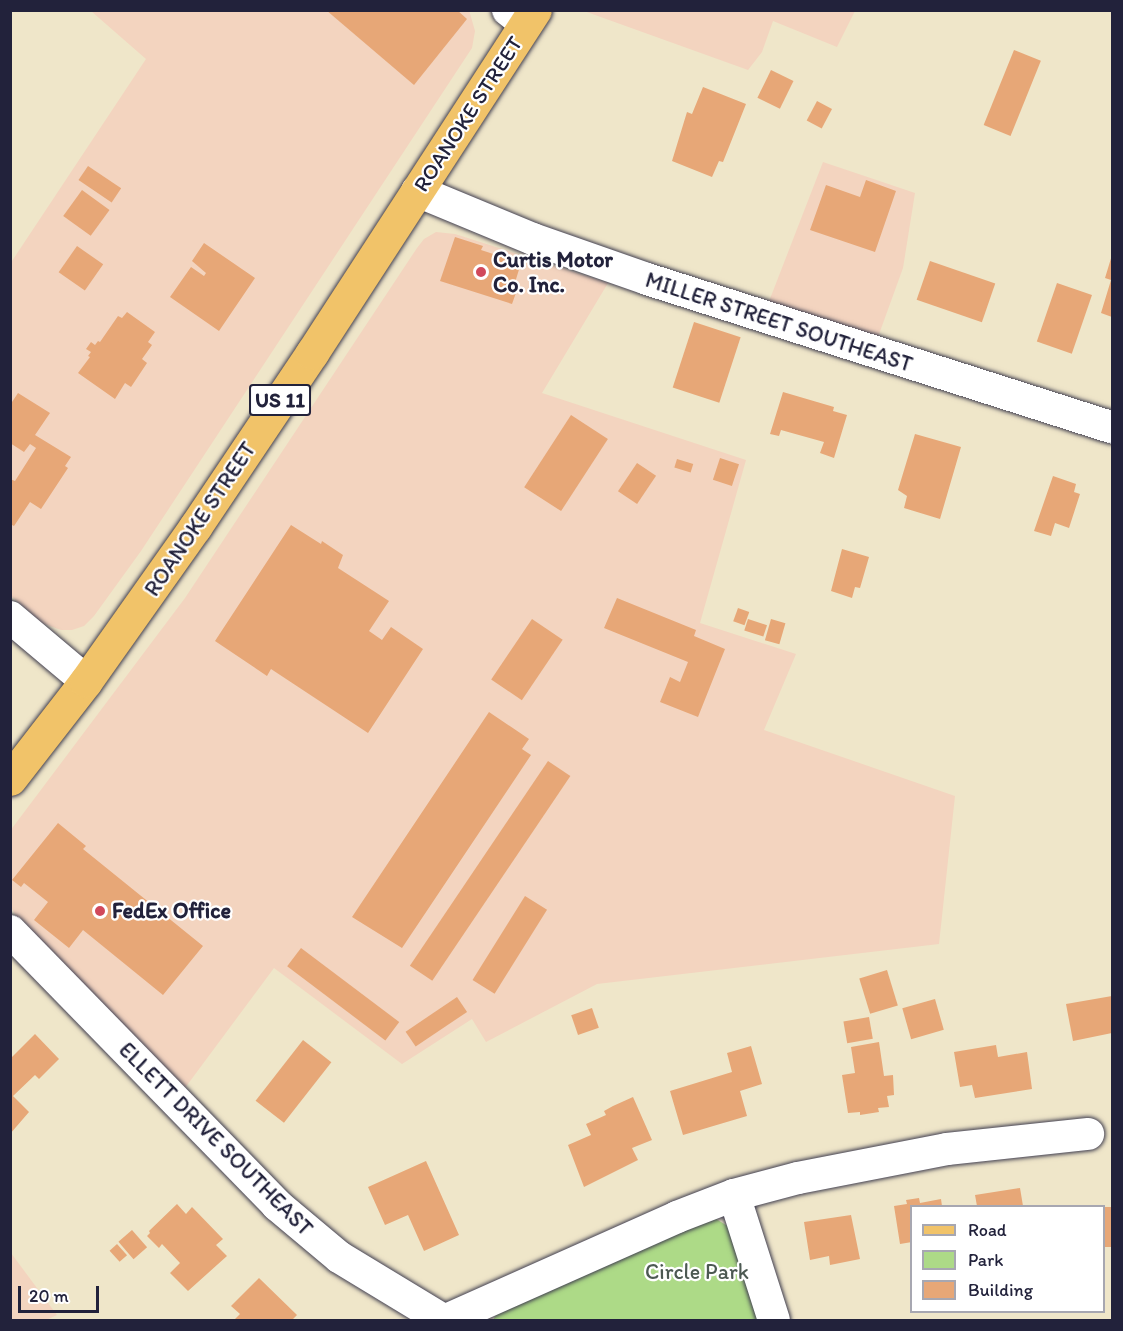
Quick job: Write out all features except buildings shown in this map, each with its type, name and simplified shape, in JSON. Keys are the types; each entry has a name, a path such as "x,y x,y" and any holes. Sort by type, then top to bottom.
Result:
{"main road":[{"name":"ROANOKE STREET","path":"10,779 86,681 195,527 417,191 523,15"}],"street":[{"name":"MILLER STREET SOUTHEAST","path":"417,191 533,239 647,279 1113,427"},
{"path":"10,617 86,681"},
{"name":"ELLETT DRIVE SOUTHEAST","path":"10,931 277,1205 339,1257 444,1320"},
{"path":"444,1320 677,1216 734,1195 798,1178 947,1149 1088,1134"},
{"path":"734,1195 774,1320"}],"shaded area":[{"path":"469,10 475,31 472,48 141,551 94,616 84,626 72,630 61,630 42,623 11,596 10,264 146,59 91,11"},
{"path":"584,11 855,11 837,47 773,21 762,52 748,70"},
{"path":"823,162 915,193 903,268 878,337 768,304"},
{"path":"436,232 455,234 608,283 542,393 746,460 700,623 796,654 764,730 955,796 939,944 597,984 486,1042 472,1019 402,1064 274,968 182,1092 22,926 11,907 10,831 185,598 417,248 424,239"},
{"path":"10,1253 57,1315 46,1320 11,1320"}],"green space":[{"name":"Circle Park","path":"713,1217 729,1227 763,1320 493,1320 497,1313"}],"place":[{"name":"Curtis Motor Co. Inc.","path":"481,272"},
{"name":"FedEx Office","path":"100,911"}]}
